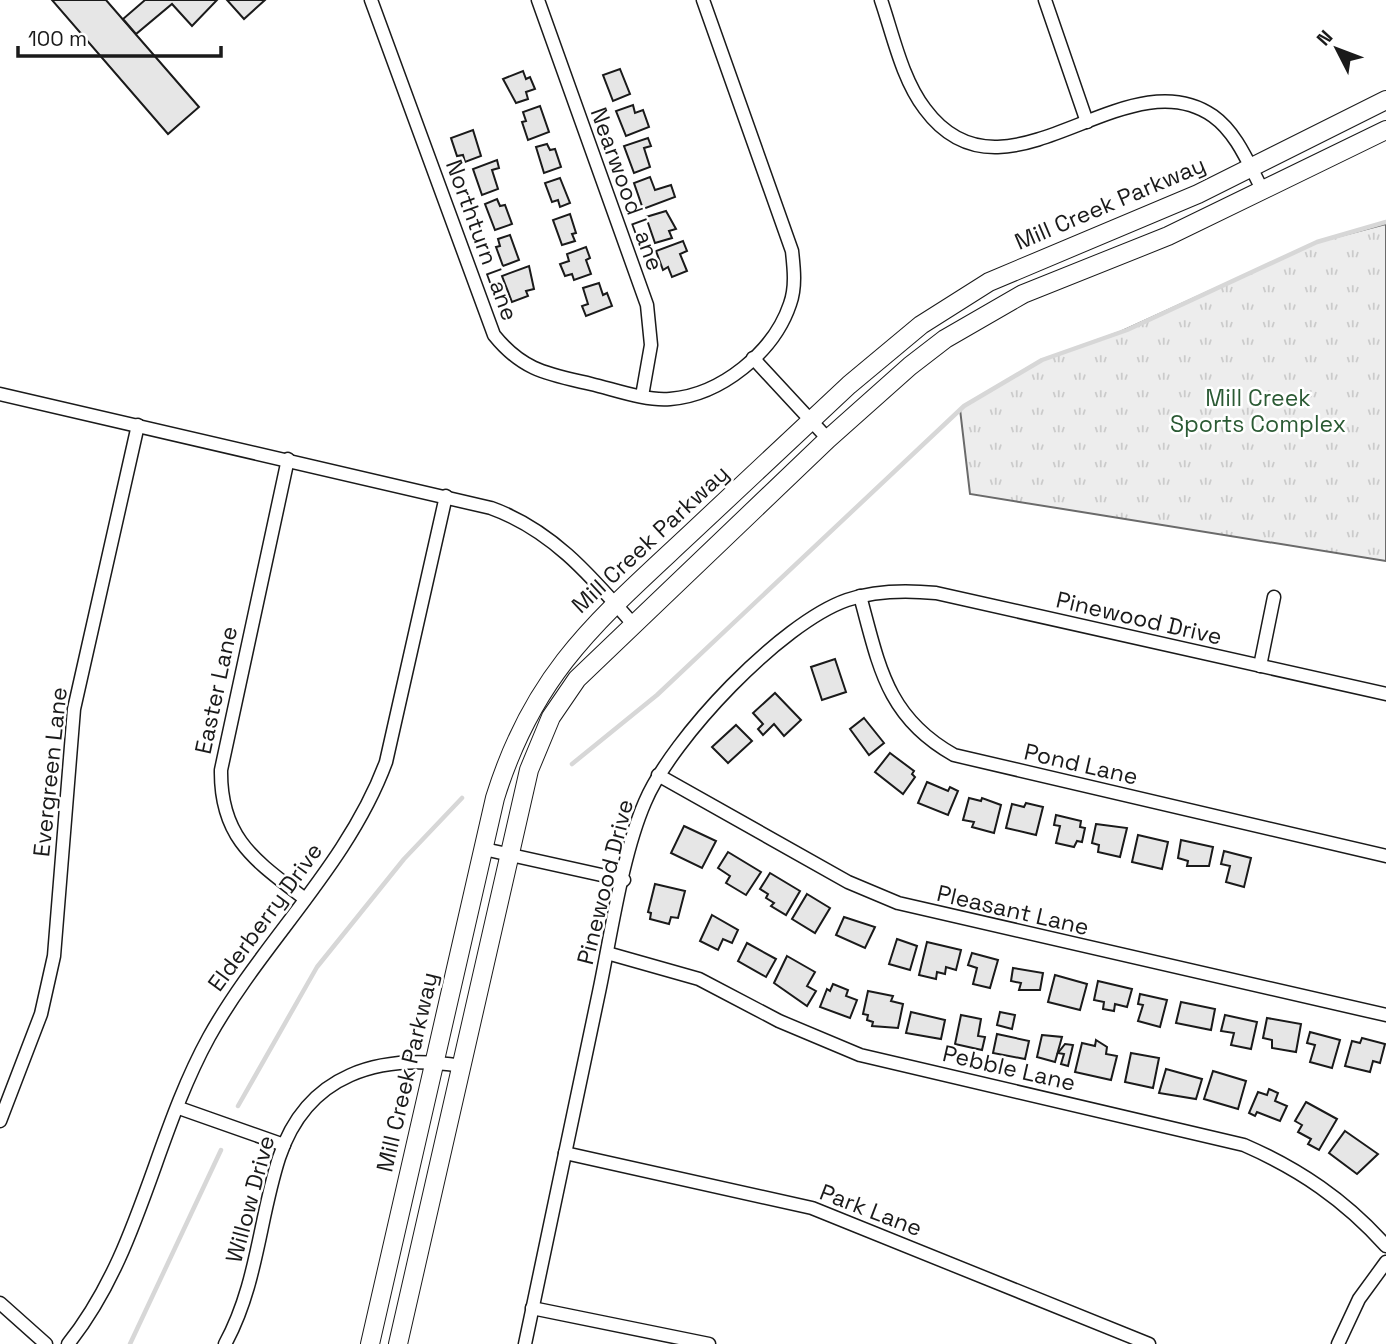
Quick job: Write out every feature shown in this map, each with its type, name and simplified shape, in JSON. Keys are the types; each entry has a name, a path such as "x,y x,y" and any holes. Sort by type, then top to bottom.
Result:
{"main road":[{"name":"Mill Creek Parkway","path":"370,1344 502,777 522,724 559,666 615,604 889,349 978,289 1026,264 1148,216 1386,100"},
{"path":"398,1344 533,759 551,717 576,679 828,439 910,366 988,312 1051,281 1167,236 1386,130"}],"street":[{"name":"Northturn Lane","path":"371,0 494,335 515,358 544,373 642,396 670,399 700,393 728,380 772,339 791,302 795,272 792,251 703,0"},
{"name":"Nearwood Lane","path":"538,0 647,305 651,345 642,396"},
{"path":"881,0 913,90 934,119 957,136 981,144 1006,147 1027,143 1143,103 1183,102 1214,117 1226,128 1263,191"},
{"path":"1045,0 1087,122"},
{"path":"753,358 828,439"},
{"path":"0,394 491,508 534,527 553,540 633,624"},
{"name":"Evergreen Lane","path":"0,1121 49,985 54,956 74,709 138,425"},
{"name":"Easter Lane","path":"288,459 221,770 221,789 229,824 238,841 254,860 305,899"},
{"name":"Elderberry Drive","path":"68,1344 116,1269 207,1040 231,998 355,828 386,762 446,496"},
{"name":"Pinewood Drive","path":"525,1344 607,953 638,822 658,775 688,732 773,650 822,611 860,596 890,591 936,593 1386,694"},
{"name":"Pond Lane","path":"860,596 884,680 893,699 919,732 954,755 1386,856"},
{"path":"1260,666 1274,597"},
{"name":"Pleasant Lane","path":"658,775 848,882 898,904 1386,1015"},
{"path":"484,849 624,880"},
{"name":"Pebble Lane","path":"607,953 642,960 699,979 789,1026 860,1055 1244,1145 1278,1160 1320,1185 1386,1246"},
{"name":"Willow Drive","path":"225,1344 245,1300 284,1145 298,1119 313,1102 343,1079 378,1064 435,1062 461,1066"},
{"path":"179,1108 284,1145"},
{"name":"Park Lane","path":"565,1153 813,1208 1149,1344"},
{"path":"1338,1344 1359,1299 1386,1262"},
{"path":"0,1303 46,1344"},
{"path":"533,1308 709,1344"}],"green space":[{"name":"Mill Creek Sports Complex","path":"1386,224 1386,561 970,494 960,409 1042,360 1120,332 1317,242"}],"building":[{"path":"52,0 106,0 199,107 168,134"},
{"path":"145,0 217,0 192,26 172,4 136,34 123,19"},
{"path":"227,0 265,0 244,19"},
{"path":"620,69 630,94 613,101 603,75"},
{"path":"523,71 526,79 530,77 535,89 526,92 528,99 516,103 503,79"},
{"path":"633,105 635,113 643,110 649,127 626,136 616,111"},
{"path":"540,106 549,132 528,140 522,122 526,121 523,112"},
{"path":"473,130 481,156 465,162 463,155 457,156 451,138"},
{"path":"648,138 651,146 644,148 650,167 634,173 624,146"},
{"path":"547,144 550,150 555,149 561,167 544,173 536,147"},
{"path":"497,160 499,168 492,170 498,189 482,195 473,169"},
{"path":"650,177 655,190 671,185 675,197 643,209 634,183"},
{"path":"560,178 570,203 560,207 558,200 552,202 545,183"},
{"path":"497,199 500,206 505,205 512,224 495,230 485,204"},
{"path":"666,211 676,229 669,231 672,238 655,243 646,217"},
{"path":"570,214 576,233 572,234 575,241 562,245 553,220"},
{"path":"510,235 519,260 503,266 496,247 500,246 498,239"},
{"path":"683,241 687,251 680,254 687,271 672,277 668,267 663,270 656,251"},
{"path":"586,247 590,258 586,260 591,274 574,280 572,274 565,276 560,264 569,261 567,254"},
{"path":"529,266 534,289 526,291 528,296 512,302 502,276"},
{"path":"599,283 603,295 607,293 612,306 586,316 582,306 588,304 583,288"},
{"path":"835,659 846,692 822,700 811,667"},
{"path":"775,693 801,720 784,736 774,724 763,735 758,729 763,724 753,713"},
{"path":"864,718 884,743 869,755 850,729"},
{"path":"736,725 752,741 728,763 712,747"},
{"path":"890,753 914,771 912,774 915,777 903,794 875,772"},
{"path":"927,782 948,791 950,787 958,791 948,815 918,803"},
{"path":"969,798 981,801 982,798 1001,805 994,833 972,827 974,822 963,820"},
{"path":"1026,803 1043,807 1036,835 1006,828 1012,804 1024,807"},
{"path":"1056,815 1081,821 1080,827 1085,828 1082,842 1077,841 1074,847 1056,843 1060,826 1054,825"},
{"path":"1096,824 1127,828 1120,857 1098,852 1099,845 1092,843"},
{"path":"684,826 716,841 702,868 671,853"},
{"path":"1138,835 1168,842 1162,869 1132,862"},
{"path":"1181,840 1213,847 1209,866 1187,866 1188,861 1178,858"},
{"path":"1224,851 1251,858 1244,887 1226,882 1230,866 1221,864"},
{"path":"728,852 761,872 746,895 726,883 730,876 718,868"},
{"path":"770,873 800,891 786,915 771,906 774,903 766,898 768,894 760,889"},
{"path":"655,884 685,891 678,918 671,917 669,924 650,919 651,913 648,912"},
{"path":"807,894 830,908 815,933 792,919"},
{"path":"712,915 738,930 732,943 723,939 718,950 700,941"},
{"path":"844,917 875,927 865,948 836,935"},
{"path":"897,939 917,946 910,970 889,964"},
{"path":"927,942 961,950 956,970 946,967 945,974 937,972 936,979 919,975"},
{"path":"747,943 776,959 766,977 738,961"},
{"path":"972,953 998,960 990,988 973,984 977,968 968,965"},
{"path":"787,956 815,972 807,986 816,991 807,1006 774,983"},
{"path":"1013,968 1043,973 1040,990 1019,990 1021,983 1011,981"},
{"path":"1055,975 1087,984 1080,1010 1048,1002"},
{"path":"1098,981 1132,989 1127,1007 1115,1004 1114,1011 1103,1009 1104,1002 1094,1000"},
{"path":"833,984 848,990 846,996 857,1000 850,1018 820,1007 827,989 830,991"},
{"path":"868,991 893,996 891,1001 903,1004 898,1028 872,1026 873,1022 867,1020 868,1015 863,1014"},
{"path":"1140,994 1167,1000 1160,1027 1138,1021 1143,1005 1138,1004"},
{"path":"1181,1002 1215,1009 1211,1030 1176,1023"},
{"path":"911,1012 945,1020 941,1039 906,1033"},
{"path":"1000,1012 1015,1015 1012,1029 997,1025"},
{"path":"961,1015 981,1019 978,1036 985,1037 982,1050 955,1044"},
{"path":"1225,1015 1257,1022 1251,1049 1231,1045 1234,1033 1221,1031"},
{"path":"1267,1018 1301,1024 1296,1052 1272,1048 1272,1040 1263,1038"},
{"path":"1310,1032 1340,1040 1332,1068 1310,1062 1315,1045 1307,1043"},
{"path":"997,1034 1029,1041 1025,1059 993,1053"},
{"path":"1042,1035 1062,1037 1055,1062 1037,1057"},
{"path":"1362,1038 1385,1044 1380,1063 1373,1061 1370,1072 1345,1066 1352,1041 1360,1043"},
{"path":"1096,1040 1107,1047 1106,1054 1117,1056 1111,1080 1075,1072 1082,1043 1095,1046"},
{"path":"1065,1044 1073,1045 1068,1066 1061,1064 1064,1054 1058,1053"},
{"path":"1131,1053 1159,1058 1153,1088 1125,1082"},
{"path":"1166,1069 1202,1079 1196,1099 1159,1093"},
{"path":"1213,1071 1246,1081 1238,1109 1204,1099"},
{"path":"1269,1089 1278,1093 1275,1101 1287,1106 1280,1121 1257,1112 1255,1116 1249,1113 1258,1092 1267,1095"},
{"path":"1306,1102 1337,1119 1319,1150 1308,1144 1311,1139 1298,1132 1302,1125 1295,1121"},
{"path":"1345,1131 1378,1154 1357,1174 1329,1153"}],"waterway":[{"path":"572,764 657,695 964,406 1042,360 1127,330 1317,242 1386,222"},
{"path":"238,1106 317,967 404,859 462,798"},
{"path":"130,1344 221,1150"}]}
